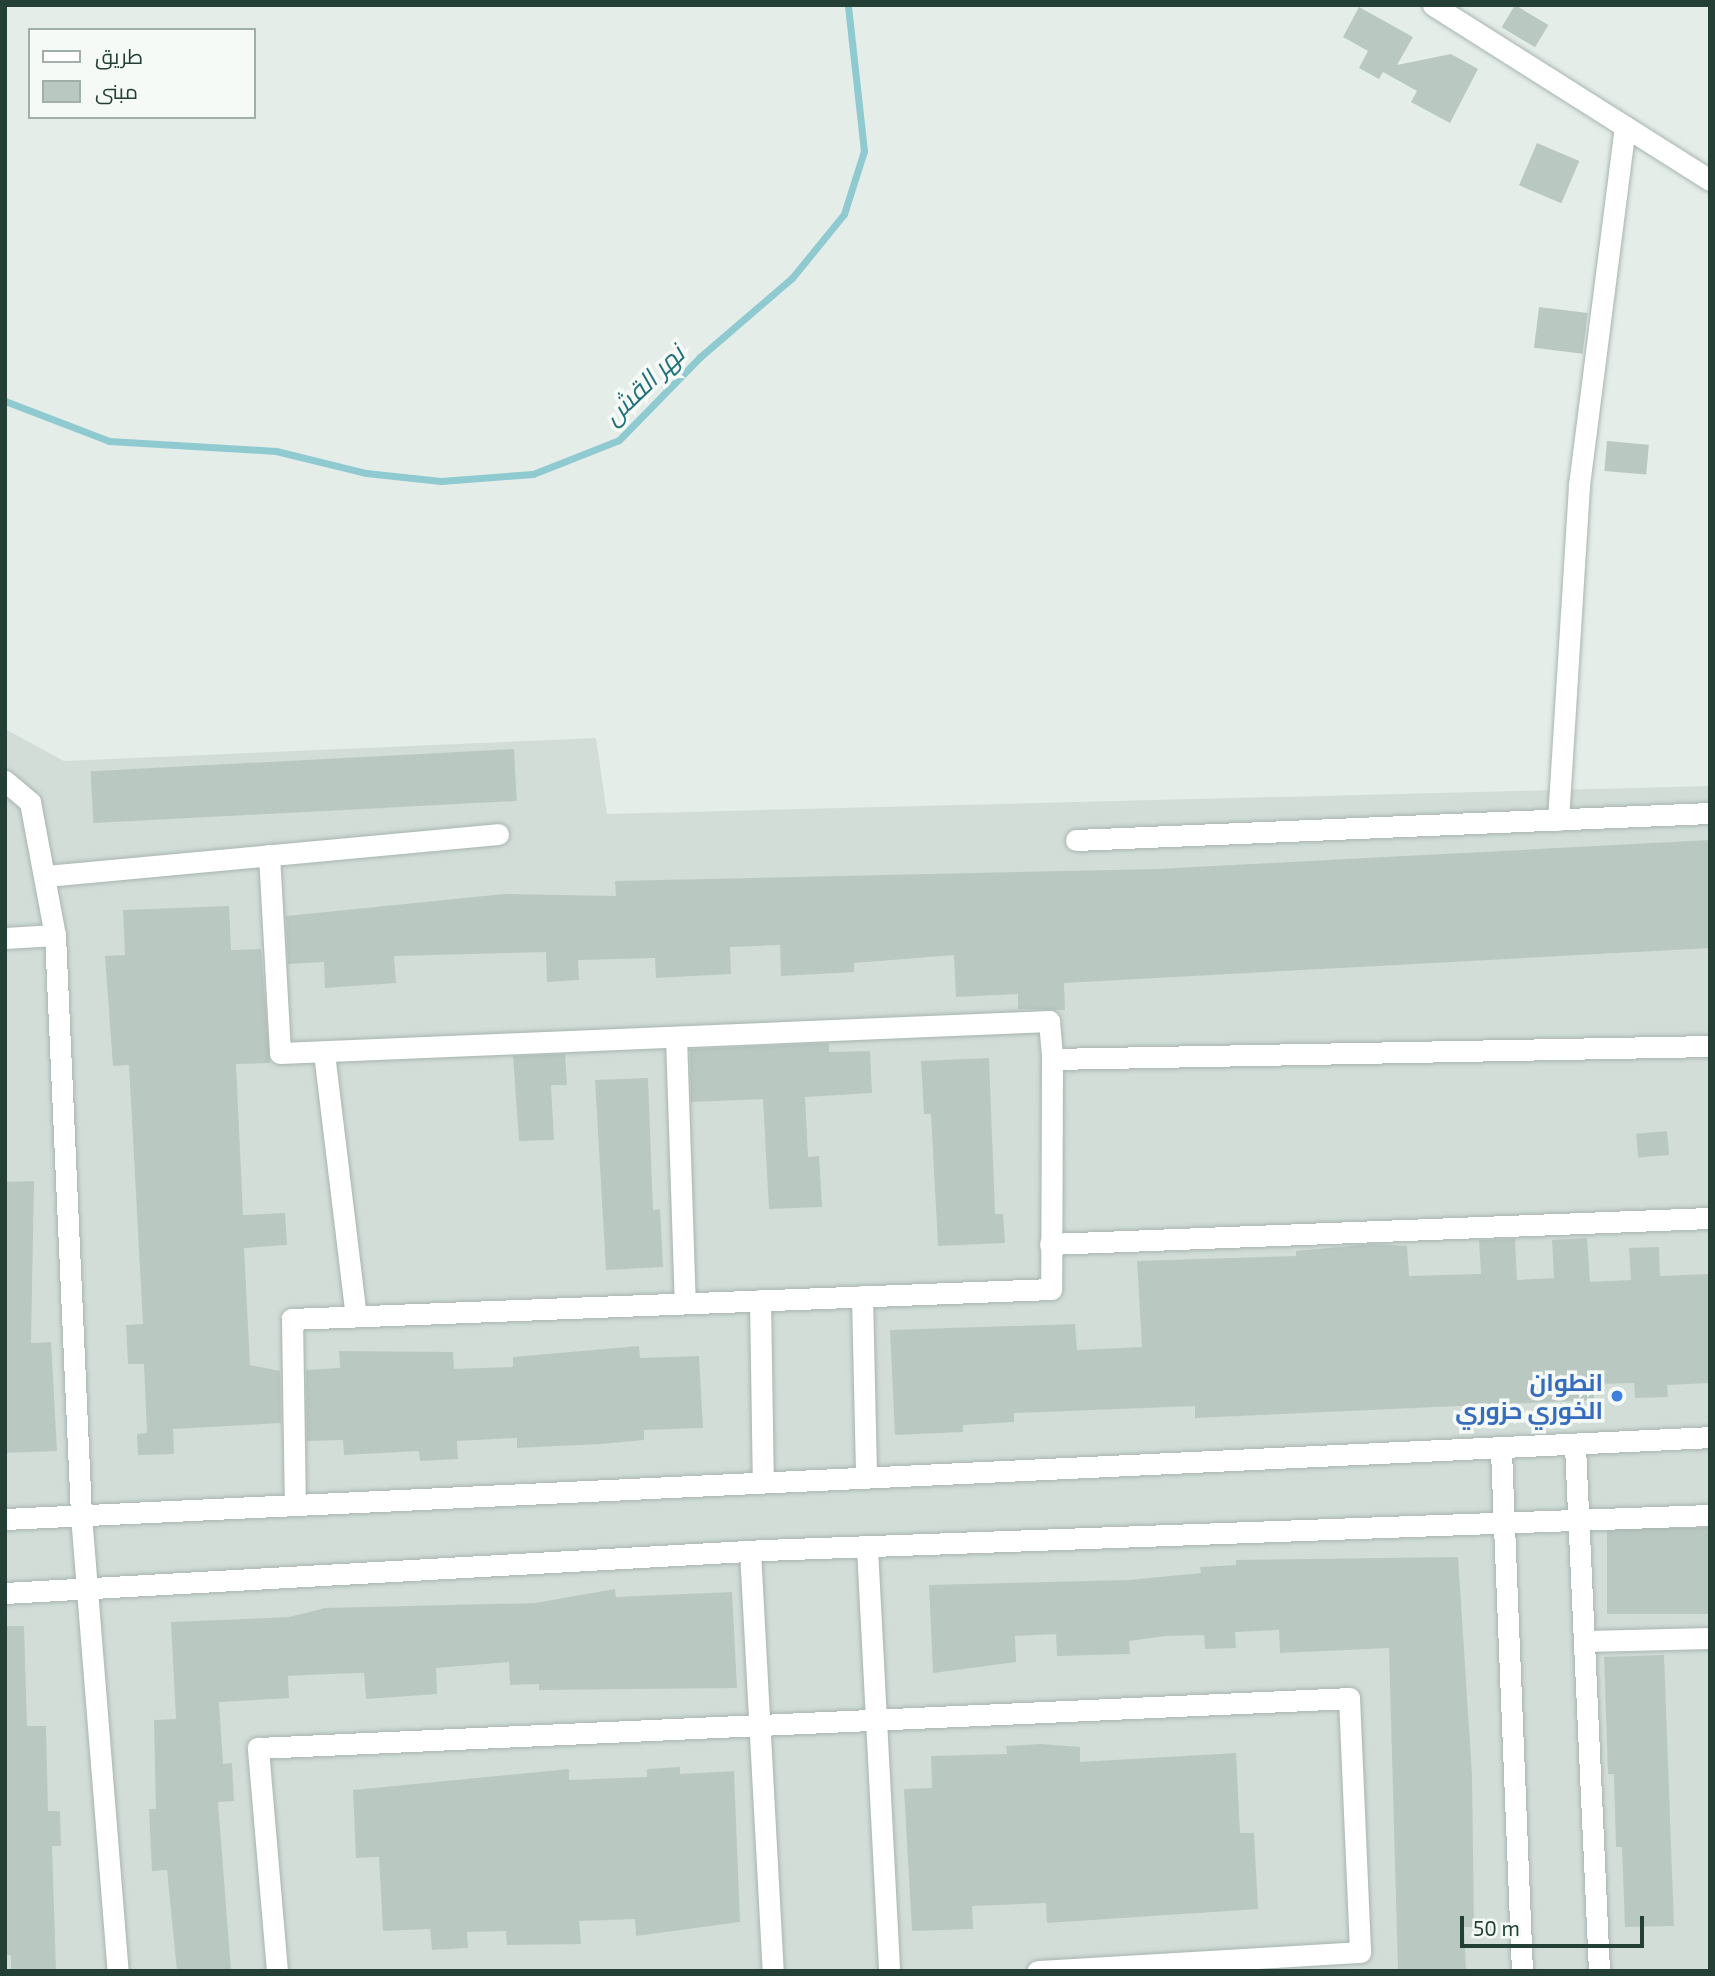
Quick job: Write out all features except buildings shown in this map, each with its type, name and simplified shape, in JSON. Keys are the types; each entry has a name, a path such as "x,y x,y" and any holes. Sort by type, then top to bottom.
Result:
{"street":[{"path":"1433,5 1710,180"},
{"path":"1558,820 1579,485 1625,127"},
{"path":"5,781 30,802 55,935 81,1515 118,1971"},
{"path":"1076,840 1710,813"},
{"path":"46,876 498,834"},
{"path":"269,855 279,1053 1049,1021 1052,1059 1051,1289 292,1319 295,1504"},
{"path":"5,938 55,935"},
{"path":"676,1037 685,1303"},
{"path":"1052,1059 1710,1046"},
{"path":"324,1053 356,1316"},
{"path":"1050,1244 1710,1217"},
{"path":"862,1296 866,1475"},
{"path":"760,1300 762,1481"},
{"path":"5,1519 866,1475 1501,1451 1710,1437"},
{"path":"1575,1446 1581,1520 1598,1971"},
{"path":"1501,1451 1522,1971"},
{"path":"5,1593 750,1551 1710,1516"},
{"path":"867,1548 879,1720 889,1971"},
{"path":"750,1551 774,1971"},
{"path":"1586,1641 1710,1638"},
{"path":"277,1971 258,1748 1349,1698 1360,1952 1038,1971"}],"shaded area":[{"path":"5,729 64,761 596,738 607,814 1710,786 1710,1971 5,1971"}],"waterway":[{"name":"نهر القش","path":"5,401 109,441 276,451 366,473 441,481 533,474 619,440 700,357 792,278 844,214 864,151 848,5"}],"place":[{"name":"انطوان الخوري حزوري","path":"1617,1396"}]}
